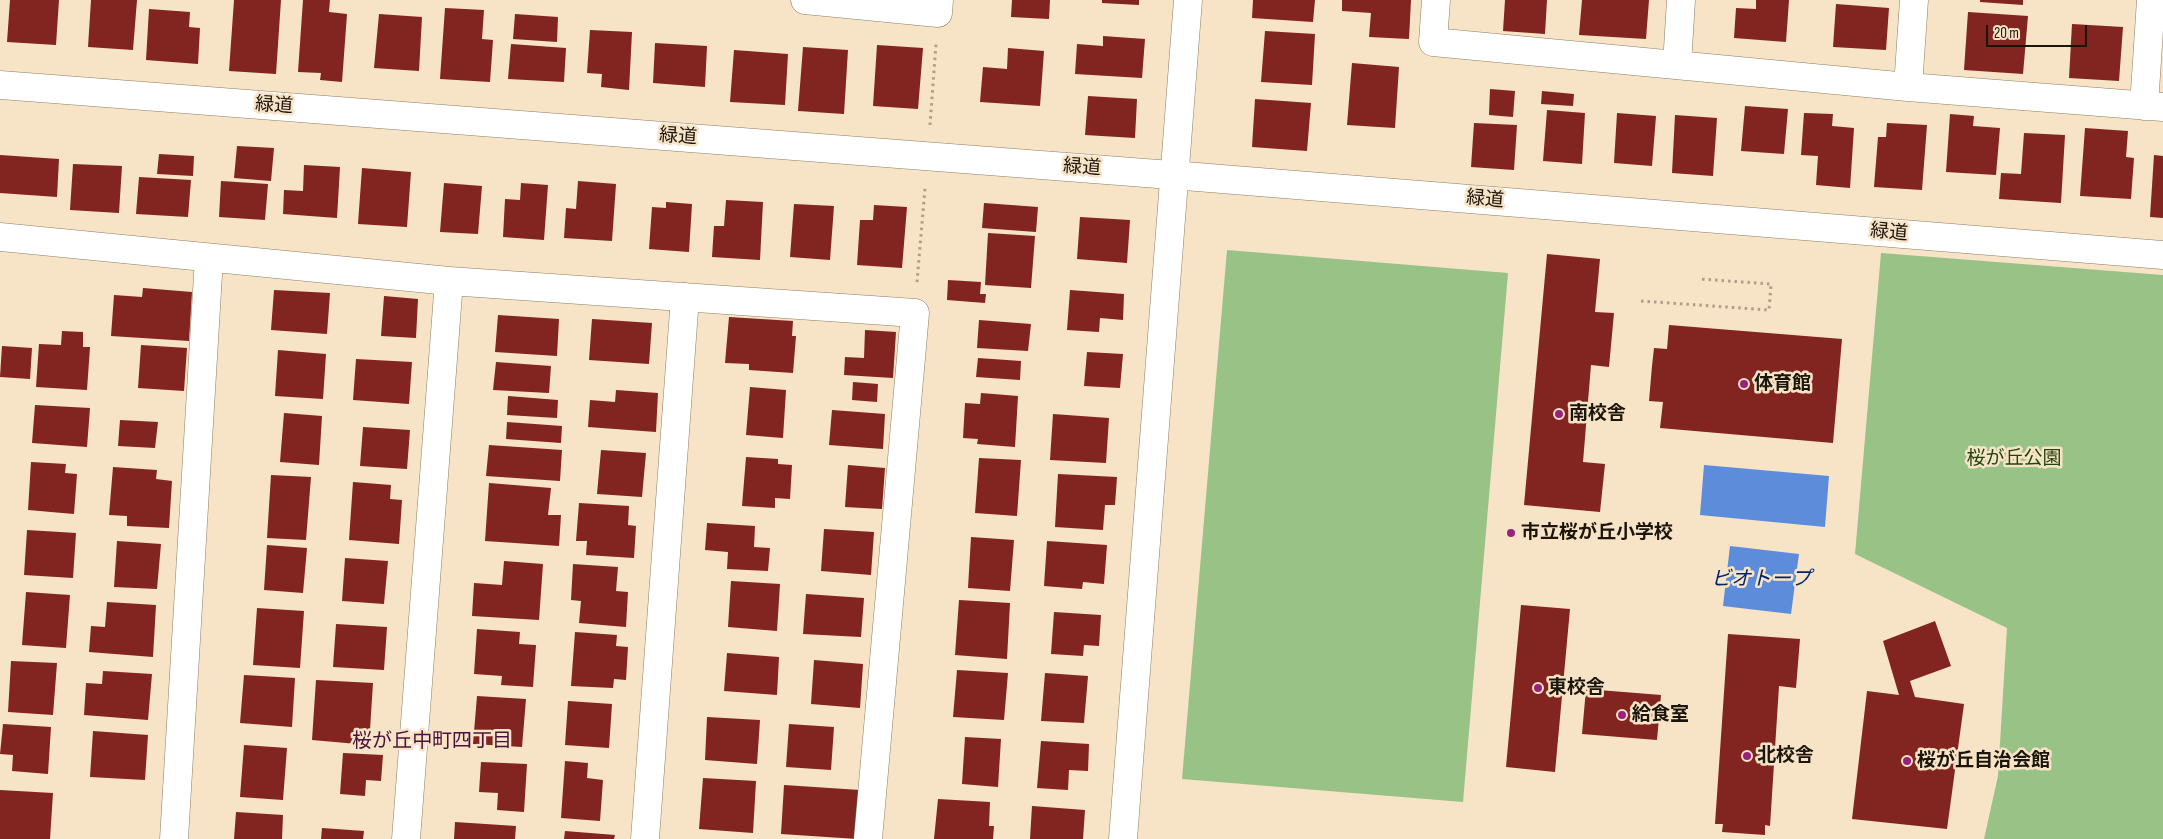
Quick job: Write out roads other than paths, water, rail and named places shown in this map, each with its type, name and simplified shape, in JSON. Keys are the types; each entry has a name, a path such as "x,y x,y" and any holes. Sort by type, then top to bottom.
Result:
{"street":[{"path":"805,0 938,13 939,0"},
{"path":"1123,839 1188,0"},
{"path":"1436,0 1433,42 1908,87 2153,107 2151,0"},
{"path":"1677,65 1681,0"},
{"path":"1908,87 1914,0"},
{"name":"緑道","path":"0,85 1174,175 2163,255"},
{"path":"0,237 449,281 915,313 868,839"},
{"path":"174,839 209,258"},
{"path":"406,839 449,281"},
{"path":"645,839 684,297"}],"water":[{"path":"1704,465 1829,476 1825,527 1700,515"},
{"name":"ビオトープ","path":"1730,546 1799,554 1791,614 1723,606"}],"place":[{"name":"体育館","path":"1744,384"},
{"name":"南校舎","path":"1559,414"},
{"name":"市立桜が丘小学校","path":"1511,533"},
{"name":"東校舎","path":"1538,688"},
{"name":"給食室","path":"1622,715"},
{"name":"北校舎","path":"1747,756"},
{"name":"桜が丘自治会館","path":"1907,761"}],"district":[{"name":"桜が丘中町四丁目","path":"432,742"}],"park label":[{"name":"桜が丘公園","path":"2014,459"}]}
